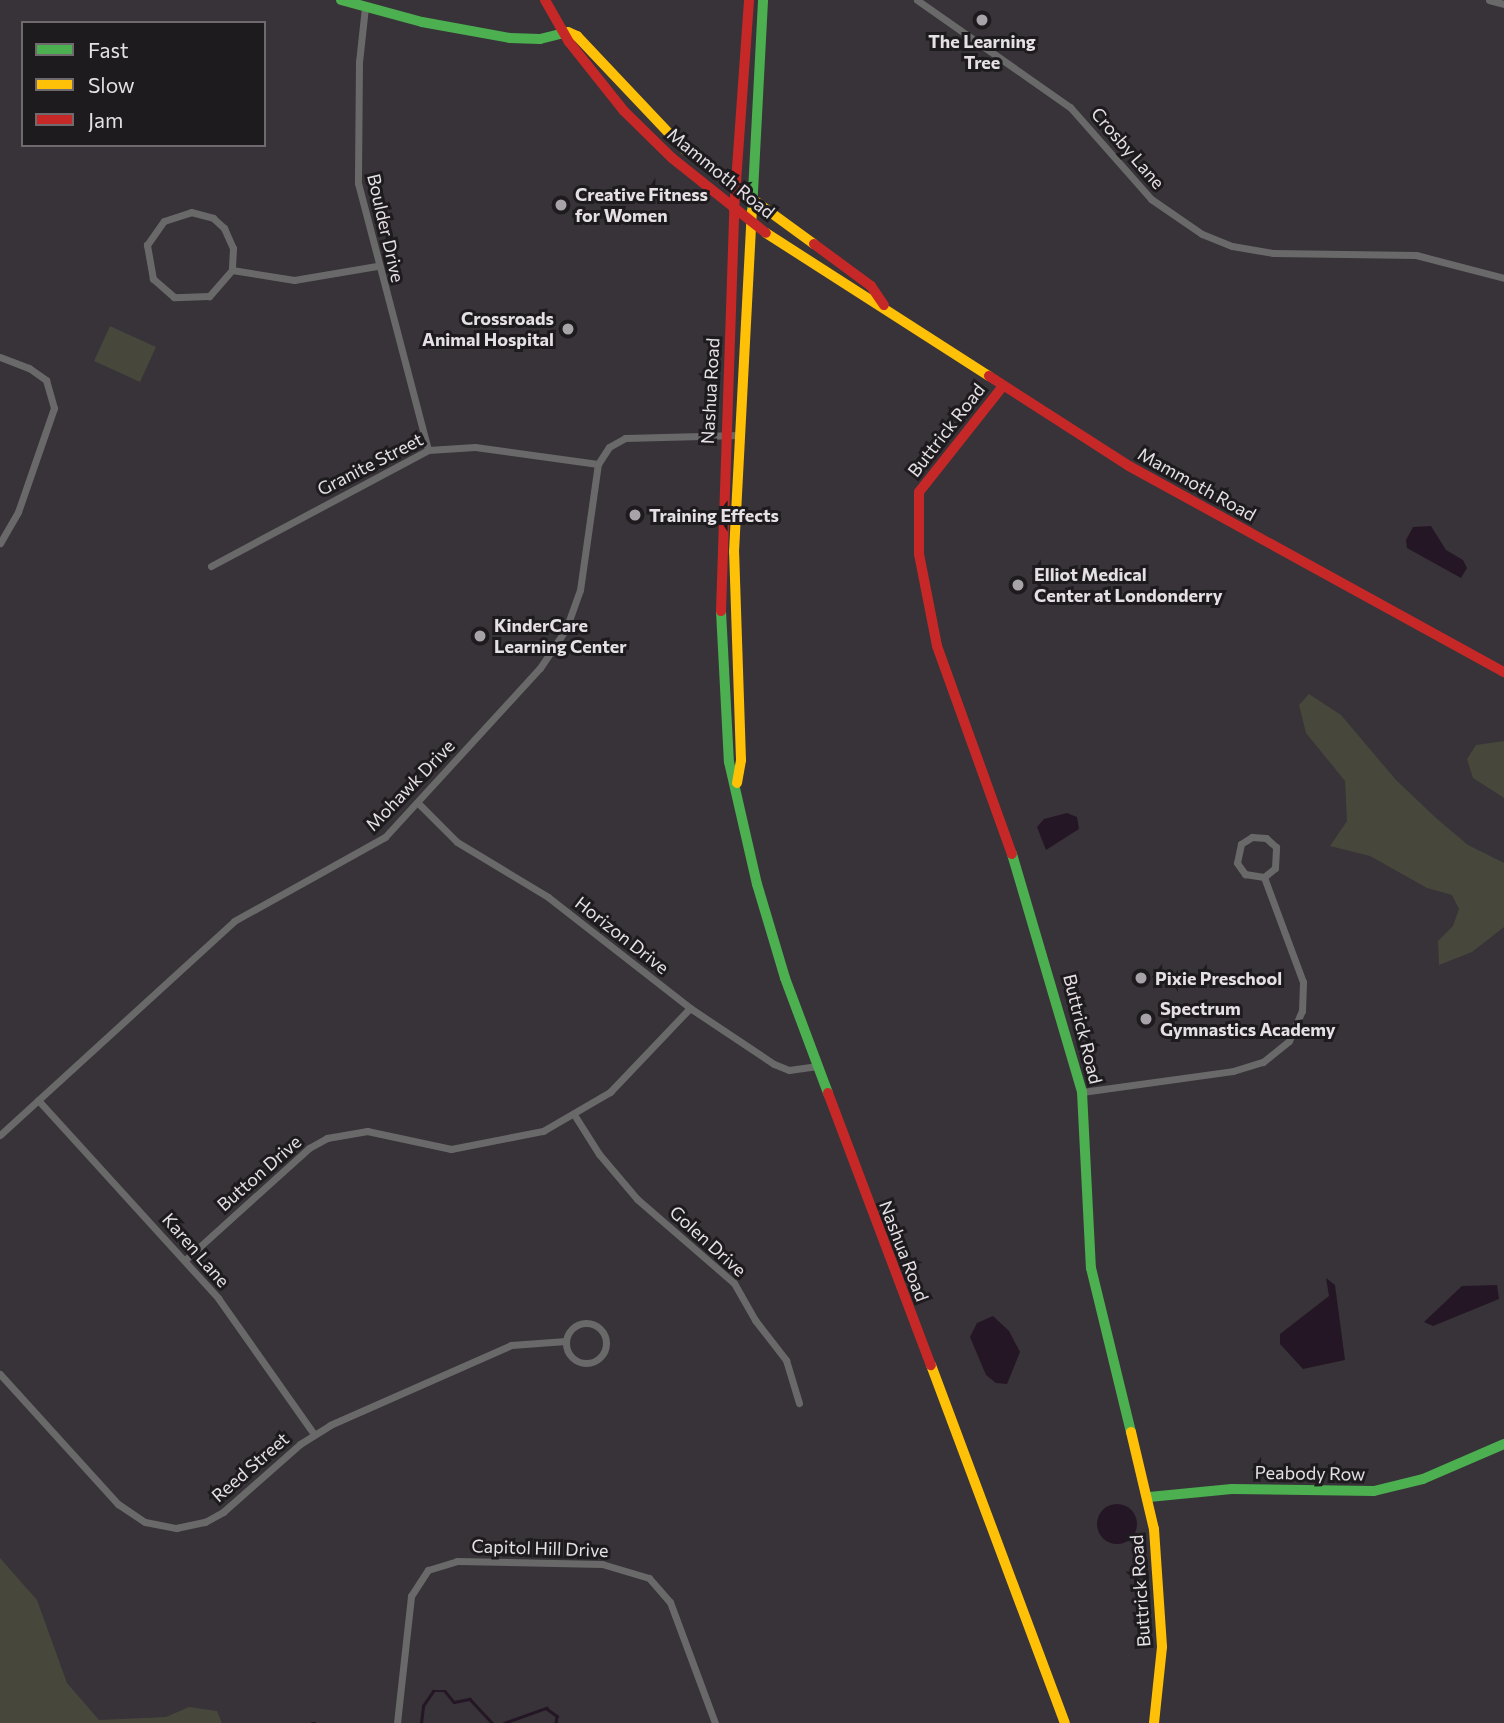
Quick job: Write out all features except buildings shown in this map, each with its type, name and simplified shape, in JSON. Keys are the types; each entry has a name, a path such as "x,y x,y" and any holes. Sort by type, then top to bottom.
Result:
{"main road":[{"path":"341,0 510,38 540,39 568,32"},
{"name":"Mammoth Road","path":"545,0 568,32 569,41 632,120 751,223 863,297 885,306 1003,386 1140,473 1504,672"},
{"name":"Nashua Road","path":"750,0 734,210 725,435 720,659 729,762 737,783 764,908 816,1066 1065,1723"},
{"name":"Nashua Road","path":"737,783 741,760 734,552 751,223 755,204 763,0"},
{"name":"Mammoth Road","path":"568,32 577,36 684,149 755,204 871,286 885,306"},
{"name":"Buttrick Road","path":"1003,386 919,492 919,554 937,646 992,790 1051,974 1082,1092 1091,1268 1149,1497 1161,1601 1162,1662 1154,1723"},
{"name":"Peabody Row","path":"1149,1497 1232,1489 1384,1490 1423,1479 1504,1444"}],"street":[{"name":"Crosby Lane","path":"917,0 1070,107 1146,194 1202,234 1232,246 1273,253 1416,255 1504,278"},
{"path":"1489,0 1504,4"},
{"name":"Boulder Drive","path":"365,7 356,168 377,266 428,450"},
{"path":"177,214 206,215 228,234 233,250 232,270 208,296 174,297 149,273 150,238 158,226 177,214"},
{"path":"232,270 294,280 377,266"},
{"path":"0,357 29,368 49,384 54,408 18,512 0,542"},
{"path":"598,464 608,447 625,438 740,435"},
{"name":"Granite Street","path":"211,566 428,450 475,447 598,464"},
{"name":"Mohawk Drive","path":"0,1135 234,921 376,844 418,803 540,668 566,628 584,570 598,464"},
{"name":"Horizon Drive","path":"418,803 457,842 548,897 690,1008 781,1068 816,1066"},
{"path":"1252,837 1266,838 1276,847 1275,868 1264,877 1245,874 1237,863 1241,844 1252,837"},
{"path":"1082,1092 1233,1071 1263,1062 1289,1041 1302,1011 1303,982 1264,877"},
{"name":"Button Drive","path":"185,1260 309,1148 327,1138 367,1132 434,1148 459,1149 527,1135 575,1116 625,1079 690,1008"},
{"name":"Karen Lane","path":"38,1100 185,1260 314,1434"},
{"name":"Golen Drive","path":"575,1116 599,1154 637,1199 734,1283 755,1320 786,1360 799,1403"},
{"path":"587,1322 599,1327 606,1343 599,1359 585,1363 572,1358 566,1341 571,1329 587,1322"},
{"name":"Reed Street","path":"0,1374 118,1504 155,1526 188,1527 215,1518 314,1434 502,1349 528,1341 566,1341"},
{"name":"Capitol Hill Drive","path":"397,1723 411,1596 428,1570 457,1561 602,1564 649,1578 670,1602 715,1723"}],"shaded area":[{"path":"110,326 156,347 140,382 94,361"},
{"path":"1431,526 1446,550 1463,560 1467,568 1461,578 1407,548 1406,540 1413,527"},
{"path":"1309,694 1341,715 1396,780 1436,818 1468,845 1504,863 1504,927 1472,952 1439,965 1438,941 1453,926 1459,909 1452,895 1427,888 1370,856 1330,846 1347,821 1345,781 1306,733 1299,705"},
{"path":"1504,741 1504,798 1473,778 1467,759 1476,745"},
{"path":"1067,813 1077,817 1079,829 1046,850 1037,827 1044,819"},
{"path":"1326,1278 1335,1285 1345,1360 1303,1369 1280,1344 1280,1334 1329,1296"},
{"path":"1497,1285 1499,1299 1433,1326 1424,1322 1462,1286"},
{"path":"993,1316 1009,1331 1020,1352 1007,1384 996,1383 986,1375 970,1337 977,1323"},
{"path":"1117,1504 1131,1510 1137,1524 1131,1538 1117,1544 1103,1538 1097,1524 1103,1510"},
{"path":"0,1558 37,1600 67,1683 99,1720 166,1717 189,1707 217,1711 222,1723 0,1723"}],"waterway":[{"path":"421,1723 423,1706 433,1691 445,1691 454,1702 470,1699 492,1723"},
{"path":"504,1723 546,1708 557,1716 556,1723"}],"traffic: fast":[{"path":"341,0 422,22 510,38 540,39 568,32"},
{"path":"752,211 763,0"},
{"path":"721,611 729,762 757,884 785,978 828,1093"},
{"path":"1012,854 1082,1092 1091,1268 1131,1432"},
{"path":"1149,1497 1232,1489 1374,1491 1423,1479 1504,1444"}],"traffic: slow":[{"path":"568,32 577,36 684,149 814,244"},
{"path":"737,783 741,760 734,552 752,211"},
{"path":"766,233 989,376"},
{"path":"931,1365 1065,1723"},
{"path":"1131,1432 1154,1529 1162,1647 1154,1723"}],"traffic: jam":[{"path":"545,0 569,42 624,111 672,158 766,233"},
{"path":"721,611 734,210 749,0"},
{"path":"814,244 871,286 884,305"},
{"path":"989,376 1129,466 1504,672"},
{"path":"1003,386 919,492 919,554 937,646 1012,854"},
{"path":"828,1093 931,1365"}],"place":[{"name":"The Learning Tree","path":"982,20"},
{"name":"Creative Fitness for Women","path":"561,205"},
{"name":"Crossroads Animal Hospital","path":"568,329"},
{"name":"Training Effects","path":"635,515"},
{"name":"Elliot Medical Center at Londonderry","path":"1018,585"},
{"name":"KinderCare Learning Center","path":"480,636"},
{"name":"Pixie Preschool","path":"1141,978"},
{"name":"Spectrum Gymnastics Academy","path":"1146,1019"}]}
